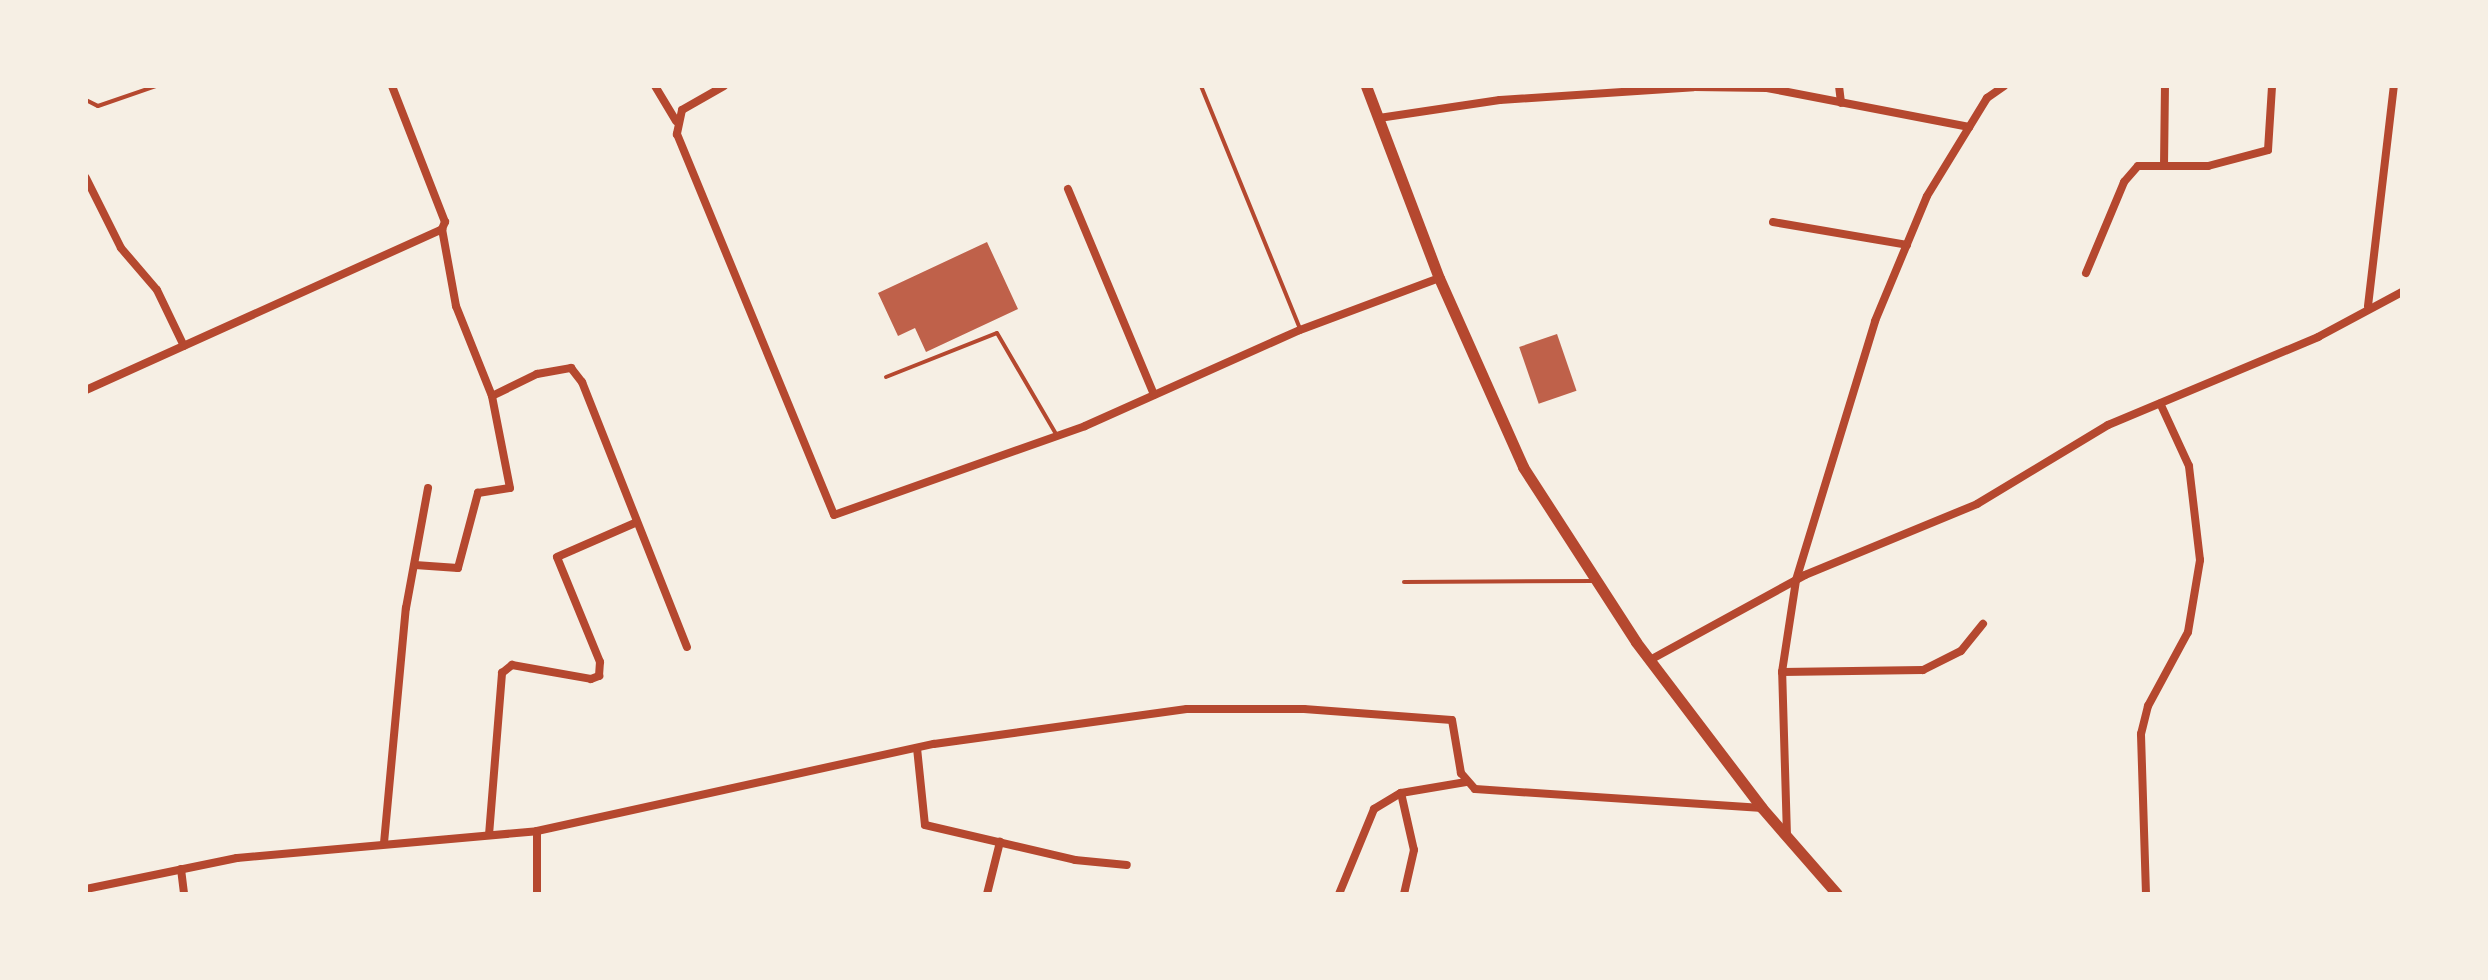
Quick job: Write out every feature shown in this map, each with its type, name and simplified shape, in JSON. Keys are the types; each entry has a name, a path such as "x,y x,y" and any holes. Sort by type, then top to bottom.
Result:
{"main road":[{"path":"1366,86 1439,278 1523,467 1650,660 1830,892"}],"street":[{"path":"392,86 445,222 442,229 456,306 492,396 510,488 478,493 458,568 415,565"},
{"path":"655,86 676,121 677,134 834,515 1058,436 1300,330 1439,278"},
{"path":"676,121 682,110 724,86"},
{"path":"1839,86 1841,103"},
{"path":"1787,836 1782,672 1796,580 1875,321 1927,196 1987,98 1989,86"},
{"path":"1987,98 2004,86"},
{"path":"2164,166 2165,86"},
{"path":"2086,273 2130,172 2164,166 2208,166 2265,153 2271,144 2272,86"},
{"path":"2368,306 2394,86"},
{"path":"1379,118 1500,100 1694,87 1767,88 1969,127"},
{"path":"86,178 127,257 157,290 184,346"},
{"path":"1068,189 1154,395"},
{"path":"1773,222 1907,245"},
{"path":"86,390 442,229"},
{"path":"1650,660 1796,580 1977,504 2108,425 2318,337 2368,306 2402,292"},
{"path":"492,396 537,374 571,368 582,382 635,523 687,647"},
{"path":"2146,894 2141,734 2148,706 2188,632 2200,560 2189,466 2160,403"},
{"path":"384,843 406,608 428,488"},
{"path":"489,835 502,673 512,665 591,679 599,676 600,662 557,557 635,523"},
{"path":"1782,672 1923,670 1961,651 1983,624"},
{"path":"86,889 237,858 537,831 917,748 1187,709 1304,709 1452,720 1466,782 1475,789 1762,808"},
{"path":"917,748 925,825 1075,860 1127,865"},
{"path":"1339,894 1366,822 1383,801 1401,793 1466,782"},
{"path":"1401,793 1414,850 1404,894"},
{"path":"537,831 537,894"},
{"path":"987,894 1000,842"},
{"path":"181,869 184,894"}],"lane":[{"path":"86,100 98,106 156,86"},
{"path":"1201,86 1300,330"},
{"path":"886,377 997,333 1058,436"},
{"path":"1404,582 1597,581"}],"building":[{"path":"987,242 1018,309 926,352 915,328 898,336 878,293"},
{"path":"1557,334 1577,391 1539,404 1519,347"}]}
